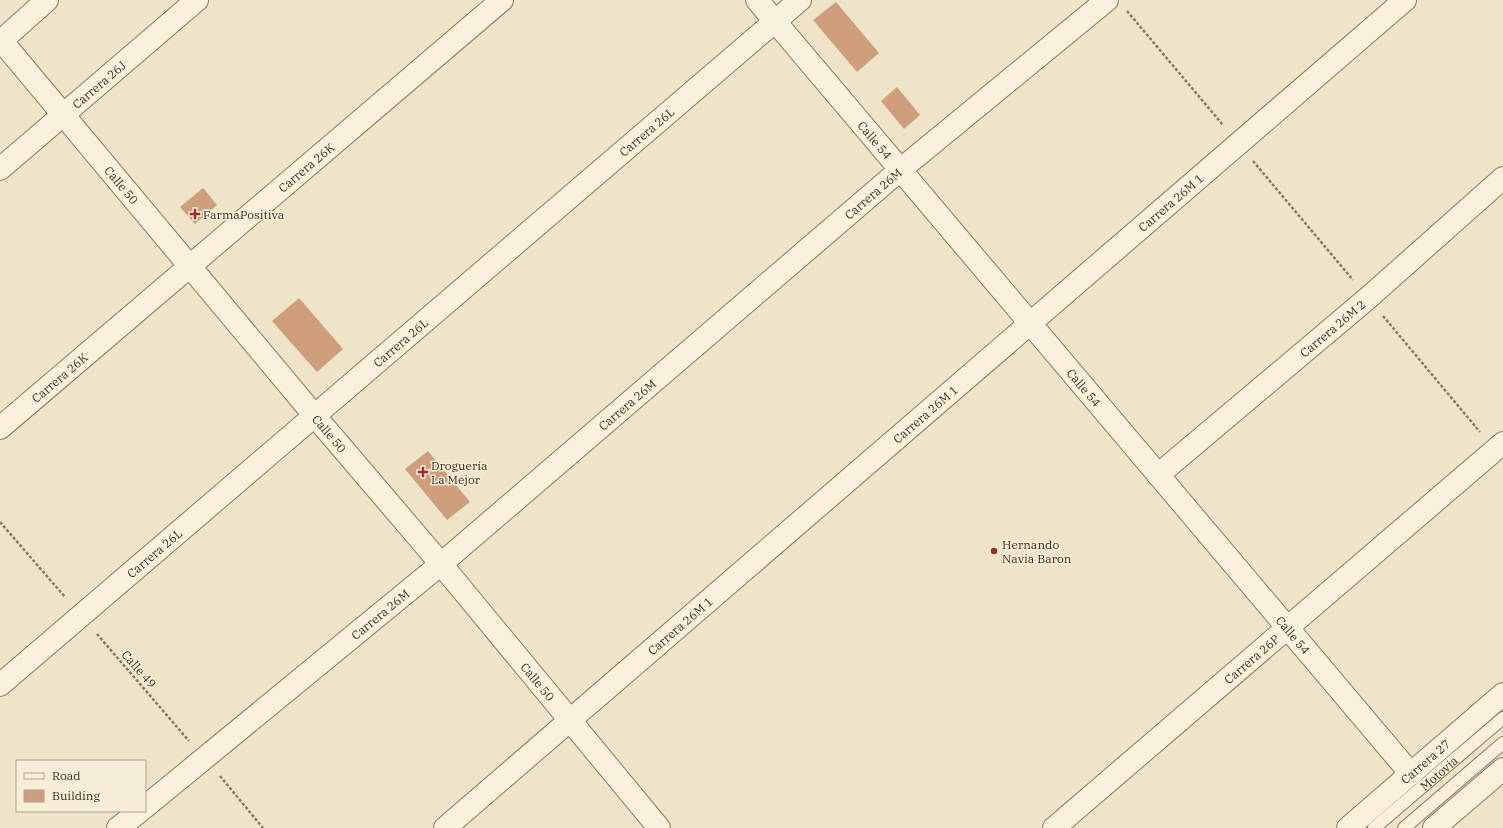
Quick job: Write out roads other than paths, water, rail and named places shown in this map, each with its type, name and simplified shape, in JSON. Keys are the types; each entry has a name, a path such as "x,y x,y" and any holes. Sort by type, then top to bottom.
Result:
{"street":[{"path":"0,40 47,0"},
{"name":"Carrera 26J","path":"0,169 197,0"},
{"name":"Carrera 26K","path":"0,428 502,0"},
{"name":"Calle 54","path":"757,0 1411,774"},
{"name":"Carrera 26L","path":"0,684 800,0"},
{"name":"Carrera 26M 1","path":"445,828 1405,0"},
{"name":"Carrera 26M","path":"146,806 440,564 900,170 1115,3"},
{"name":"Calle 50","path":"0,40 440,564 659,828"},
{"name":"Carrera 26M 2","path":"1158,475 1368,298 1503,178"},
{"name":"Carrera 26P","path":"1054,828 1499,446"},
{"name":"Carrera 27","path":"1348,828 1503,694"},
{"path":"1444,825 1503,768"},
{"path":"118,828 139,812"}],"lane":[{"name":"Motovia","path":"1374,828 1503,718"},
{"name":"Motovia","path":"1404,828 1503,744"}],"place":[{"name":"FarmaPositiva","path":"195,214"},
{"name":"Droguería La Mejor","path":"423,472"},
{"name":"Hernando Navia Baron","path":"994,551"}]}
